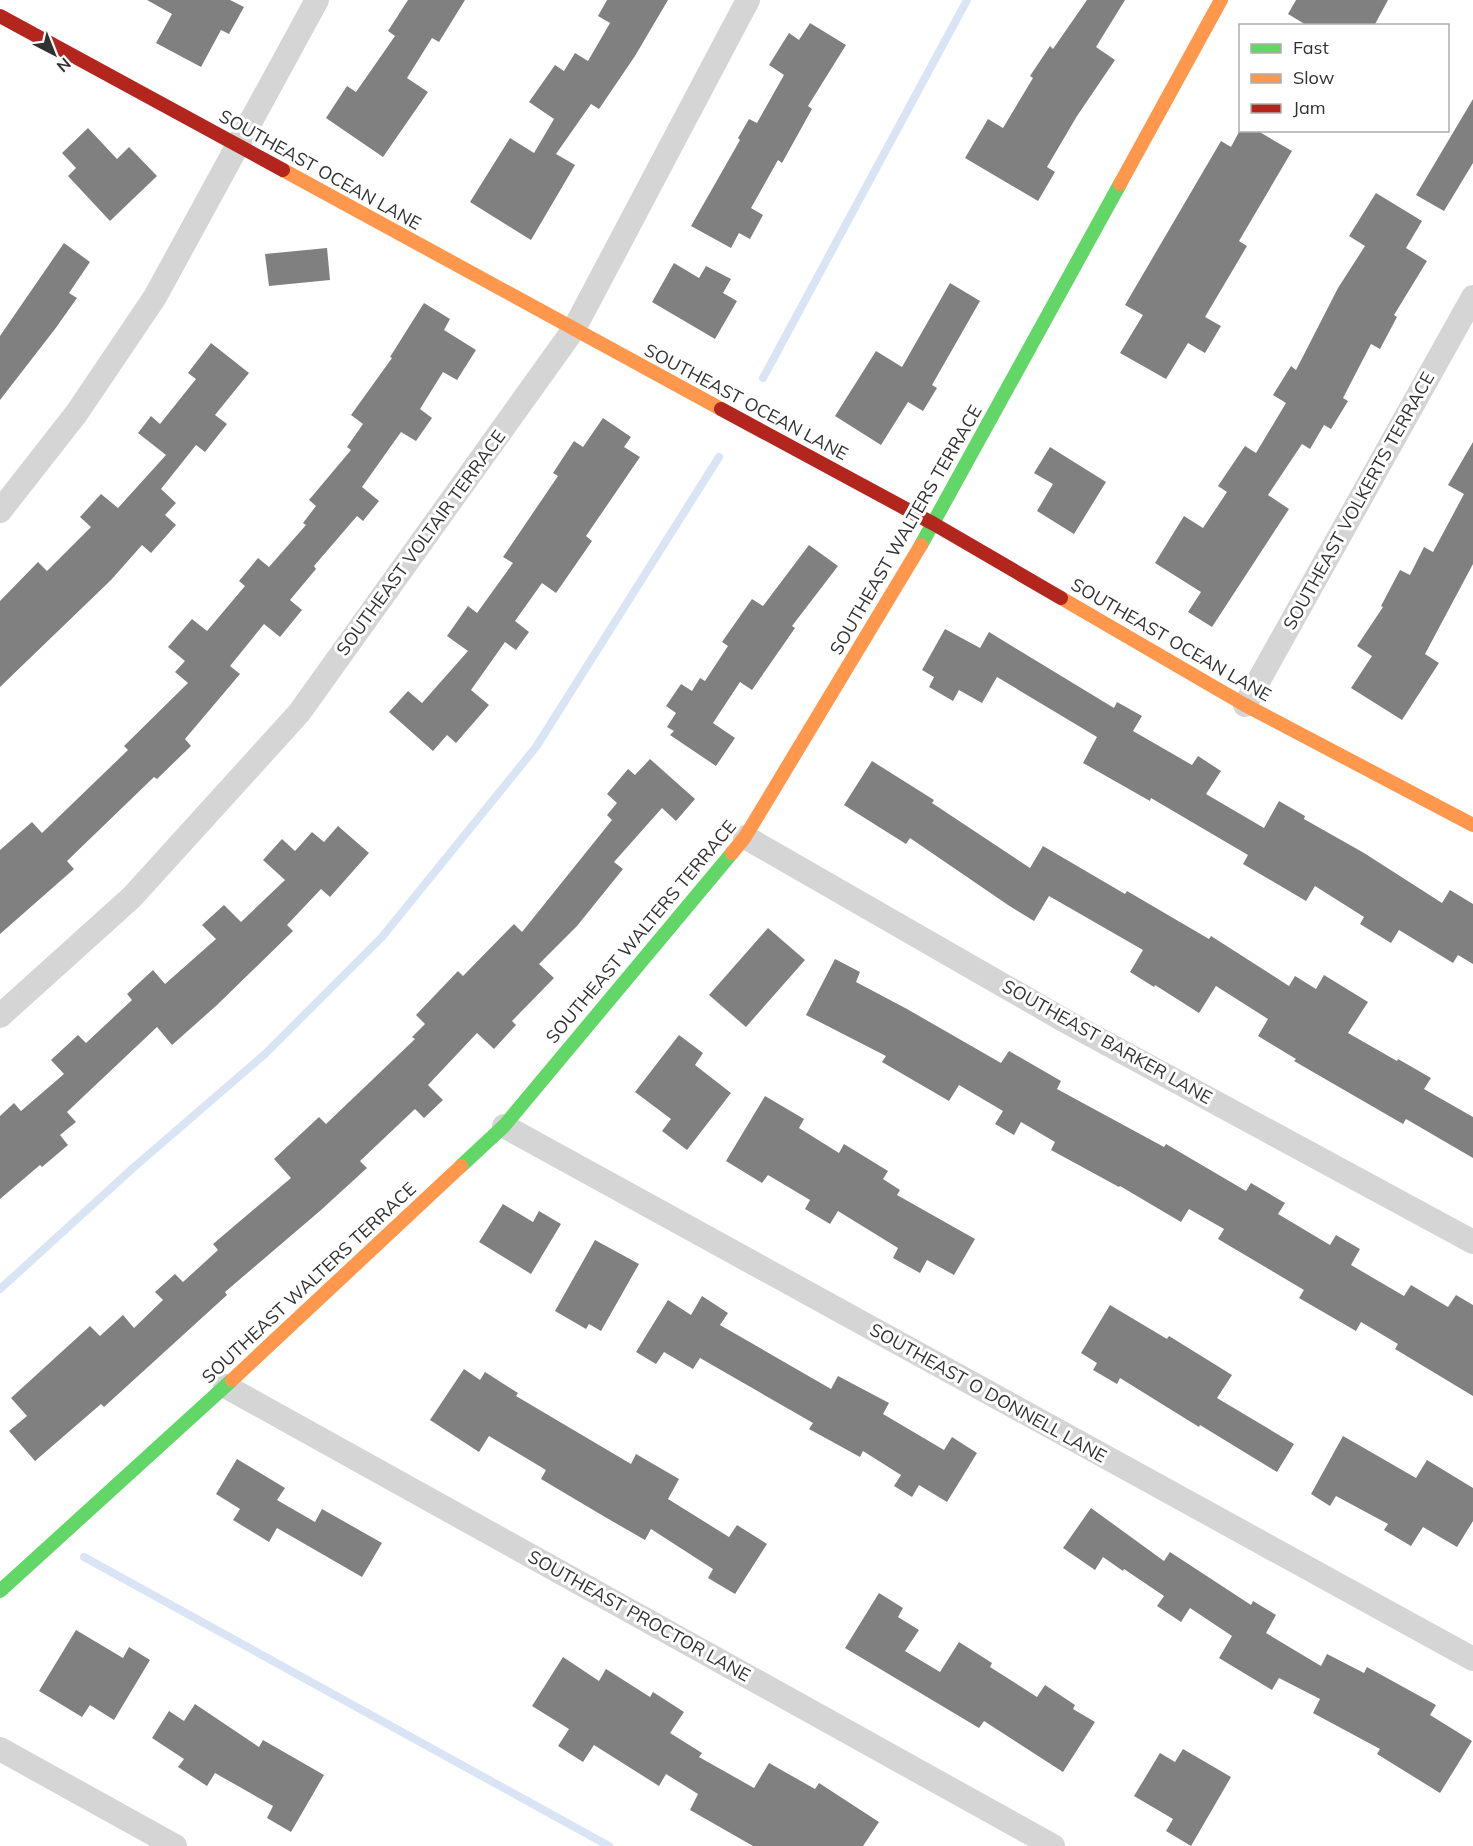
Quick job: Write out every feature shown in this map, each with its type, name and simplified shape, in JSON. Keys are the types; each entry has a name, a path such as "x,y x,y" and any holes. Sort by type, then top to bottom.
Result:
{"street":[{"path":"0,511 76,414 155,297 317,0"},
{"name":"SOUTHEAST VOLTAIR TERRACE","path":"0,1016 132,897 299,713 573,329 748,0"},
{"name":"SOUTHEAST WALTERS TERRACE","path":"0,1591 225,1386 504,1126 745,837 934,524 1221,0"},
{"name":"SOUTHEAST OCEAN LANE","path":"0,16 934,524 1245,705 1473,825"},
{"name":"SOUTHEAST VOLKERTS TERRACE","path":"1245,705 1473,297"},
{"name":"SOUTHEAST BARKER LANE","path":"745,837 1067,1022 1473,1242"},
{"name":"SOUTHEAST O DONNELL LANE","path":"504,1126 1473,1659"},
{"name":"SOUTHEAST PROCTOR LANE","path":"225,1386 1053,1846"},
{"path":"0,1749 174,1846"}],"building":[{"path":"147,0 230,0 244,7 229,34 221,30 201,67 156,43 172,14"},
{"path":"408,0 465,0 439,42 432,38 407,78 428,92 383,157 326,118 347,86 356,92 395,36 388,31"},
{"path":"607,0 668,0 635,56 599,109 591,104 556,154 575,165 531,240 470,202 510,138 534,153 554,119 529,102 555,65 564,71 575,53 588,61 610,23 598,16"},
{"path":"1087,0 1125,0 1096,47 1115,60 1077,116 1047,167 1055,172 1038,201 965,158 988,119 1003,128 1033,78 1030,76 1050,46 1053,49"},
{"path":"1296,0 1388,0 1375,24 1305,24 1288,14"},
{"path":"810,23 846,45 808,106 812,109 782,163 778,160 751,208 763,215 750,239 739,233 731,248 691,226 740,140 738,138 749,119 757,123 784,75 769,65 789,33 799,40"},
{"path":"1473,99 1473,163 1444,211 1416,195"},
{"path":"88,128 117,159 129,147 157,176 110,221 68,176 76,168 62,153"},
{"path":"1239,132 1259,132 1292,151 1239,241 1247,246 1205,317 1221,326 1205,353 1188,343 1166,379 1120,353 1143,315 1125,305 1221,141 1231,147"},
{"path":"1376,193 1422,221 1406,248 1427,261 1394,315 1397,317 1380,349 1371,344 1343,398 1348,401 1331,429 1324,425 1310,449 1302,444 1268,495 1289,509 1212,627 1188,612 1201,592 1155,563 1184,516 1203,528 1227,492 1218,486 1245,446 1256,453 1286,403 1273,395 1291,366 1296,370 1338,288 1365,246 1349,236"},
{"path":"64,243 90,262 69,293 77,298 0,400 0,336"},
{"path":"327,248 330,280 269,286 265,254"},
{"path":"674,263 699,278 706,266 731,279 723,293 737,301 715,339 652,302"},
{"path":"950,283 980,301 932,385 937,388 923,411 908,402 881,445 835,416 876,351 902,367"},
{"path":"424,303 450,319 444,330 476,350 457,380 443,372 420,409 432,418 416,441 401,432 362,487 379,501 363,521 357,516 314,566 316,569 290,600 302,610 280,637 264,624 230,666 240,674 185,739 191,746 157,779 154,777 67,861 74,869 0,934 0,850 32,822 42,833 128,750 124,746 188,683 175,672 185,661 168,647 192,619 207,631 245,586 239,581 258,558 269,567 306,525 303,523 316,506 309,500 351,450 347,447 363,424 351,415 392,358 390,357"},
{"path":"211,343 249,373 215,415 227,424 205,452 196,445 161,489 176,503 165,515 176,525 151,553 142,545 111,580 0,687 0,601 38,562 47,571 91,527 80,517 101,494 118,508 166,455 138,433 151,416 160,424 196,379 188,373"},
{"path":"603,418 631,437 624,447 640,457 586,536 592,541 556,593 542,583 515,621 529,632 516,650 505,642 471,690 489,705 456,743 447,735 433,751 389,712 408,691 422,703 468,651 447,636 468,606 477,613 513,563 503,557 558,476 553,473 574,441 583,447"},
{"path":"1473,442 1473,564 1425,654 1439,663 1402,720 1351,688 1372,656 1357,646 1383,607 1381,606 1400,570 1410,575 1424,547 1433,552 1464,494 1448,485"},
{"path":"1050,447 1106,482 1074,534 1037,511 1053,484 1034,473"},
{"path":"809,545 838,566 792,626 795,628 752,690 740,682 713,723 735,738 716,766 670,735 674,731 667,727 676,713 666,706 681,684 692,691 700,678 705,681 728,646 722,642 752,599 763,606"},
{"path":"945,629 980,648 989,632 1114,708 1117,702 1142,716 1133,731 1192,765 1198,756 1221,771 1206,794 1264,828 1279,801 1305,816 1304,819 1364,853 1442,903 1450,890 1473,904 1473,964 1458,955 1453,963 1399,930 1391,943 1360,924 1364,917 1315,886 1306,901 1243,864 1248,855 1151,798 1150,801 1083,763 1097,737 997,677 982,703 959,690 953,701 929,687 934,677 922,670"},
{"path":"650,759 695,799 676,821 662,808 614,862 623,869 577,926 539,964 554,978 512,1021 516,1025 494,1049 477,1033 428,1085 443,1100 424,1118 415,1109 360,1161 367,1168 225,1292 227,1295 104,1407 101,1404 35,1461 9,1431 27,1416 11,1398 90,1326 100,1336 123,1315 134,1328 163,1300 155,1292 175,1274 183,1282 218,1250 213,1244 291,1178 274,1159 319,1117 326,1124 415,1039 412,1037 425,1024 416,1015 458,971 463,976 514,924 522,932 612,820 607,815 617,803 607,794 628,769 635,775"},
{"path":"872,761 934,800 932,803 1030,868 1043,846 1209,939 1211,936 1289,986 1295,976 1316,989 1324,975 1368,1002 1348,1033 1431,1078 1424,1089 1473,1117 1473,1158 1406,1119 1403,1124 1294,1061 1296,1059 1258,1036 1268,1019 1216,986 1199,1013 1130,972 1143,950 1049,896 1034,921 910,838 906,844 844,805"},
{"path":"338,826 369,853 330,897 321,889 287,925 293,931 172,1045 157,1027 67,1112 76,1122 60,1135 68,1145 0,1199 0,1116 14,1103 21,1111 64,1074 51,1060 78,1035 86,1043 132,1000 127,994 153,970 165,984 216,939 202,925 224,905 241,922 285,880 263,860 282,839 295,851 312,832 324,842"},
{"path":"768,928 805,960 746,1027 709,995"},
{"path":"835,959 860,972 856,982 1001,1063 1009,1051 1061,1081 1057,1089 1164,1147 1166,1144 1246,1191 1251,1183 1285,1203 1278,1214 1330,1245 1336,1235 1360,1249 1351,1265 1404,1296 1411,1285 1448,1307 1456,1295 1473,1305 1473,1396 1395,1349 1398,1344 1361,1322 1356,1331 1299,1298 1304,1290 1218,1239 1224,1229 1189,1209 1181,1222 1120,1186 1051,1150 1055,1142 1021,1122 1014,1135 995,1124 1003,1111 959,1085 949,1101 882,1062 886,1056 806,1015"},
{"path":"679,1035 703,1053 695,1065 731,1093 687,1150 662,1131 671,1119 635,1092"},
{"path":"765,1096 804,1119 799,1128 839,1153 844,1144 888,1171 883,1179 900,1190 897,1195 975,1239 954,1275 927,1260 920,1273 893,1258 898,1248 838,1211 830,1224 805,1209 810,1200 768,1175 762,1183 726,1161"},
{"path":"503,1204 533,1222 539,1211 561,1224 531,1274 479,1242"},
{"path":"595,1240 639,1264 601,1331 589,1324 586,1329 555,1311"},
{"path":"702,1296 728,1313 720,1325 831,1389 838,1376 889,1403 883,1414 944,1450 952,1437 977,1453 947,1502 919,1485 912,1497 894,1486 901,1475 863,1451 860,1457 809,1429 813,1423 700,1358 693,1369 664,1352 656,1364 636,1352 668,1300 691,1315"},
{"path":"1110,1305 1167,1339 1169,1336 1232,1375 1217,1398 1294,1444 1277,1472 1120,1378 1117,1384 1093,1370 1097,1363 1081,1353"},
{"path":"464,1369 480,1380 485,1372 518,1393 516,1396 631,1464 636,1454 679,1479 668,1499 729,1537 737,1525 767,1544 735,1594 708,1578 713,1569 651,1529 645,1540 541,1479 546,1470 489,1436 479,1452 430,1420"},
{"path":"1343,1436 1416,1478 1427,1460 1473,1488 1473,1521 1457,1547 1423,1527 1411,1546 1384,1530 1388,1524 1336,1496 1330,1506 1311,1494"},
{"path":"237,1459 285,1488 277,1500 315,1522 322,1509 382,1543 362,1577 277,1528 269,1542 233,1520 240,1509 216,1494"},
{"path":"1091,1508 1164,1561 1170,1552 1251,1605 1253,1601 1276,1615 1266,1633 1321,1666 1327,1654 1364,1673 1367,1667 1436,1705 1430,1715 1472,1741 1440,1793 1377,1754 1380,1749 1313,1713 1320,1699 1279,1678 1272,1690 1219,1658 1232,1636 1190,1608 1181,1622 1157,1606 1164,1596 1124,1569 1123,1571 1103,1557 1095,1570 1063,1548"},
{"path":"879,1593 903,1608 898,1617 919,1630 905,1651 940,1672 959,1642 992,1663 990,1667 1037,1697 1045,1685 1075,1705 1073,1709 1095,1722 1063,1772 984,1721 979,1728 845,1648"},
{"path":"76,1630 123,1658 129,1647 150,1660 114,1720 90,1705 82,1717 39,1691"},
{"path":"563,1657 599,1681 606,1669 650,1697 653,1692 684,1712 670,1733 702,1753 699,1757 754,1788 769,1763 815,1789 819,1783 879,1822 863,1846 753,1846 690,1810 698,1794 666,1774 659,1786 594,1745 583,1762 558,1746 569,1729 532,1706"},
{"path":"195,1704 259,1747 263,1740 324,1775 291,1832 267,1818 273,1806 215,1773 207,1786 178,1767 184,1759 152,1738 169,1711 184,1721"},
{"path":"1183,1749 1231,1777 1191,1846 1166,1831 1173,1819 1134,1796 1160,1753 1175,1762"}],"waterway":[{"path":"763,378 967,0"},
{"path":"0,1289 133,1168 265,1054 382,937 536,747 719,457"},
{"path":"84,1557 609,1846"}],"traffic: fast":[{"path":"921,545 1120,184"},
{"path":"461,1166 504,1126 732,853"},
{"path":"0,1591 232,1380"}],"traffic: slow":[{"path":"1120,184 1221,0"},
{"path":"283,170 721,409"},
{"path":"732,853 745,837 921,545"},
{"path":"1061,598 1245,705 1473,825"},
{"path":"232,1380 461,1166"}],"traffic: jam":[{"path":"0,16 283,170"},
{"path":"721,409 934,524 1061,598"}]}
